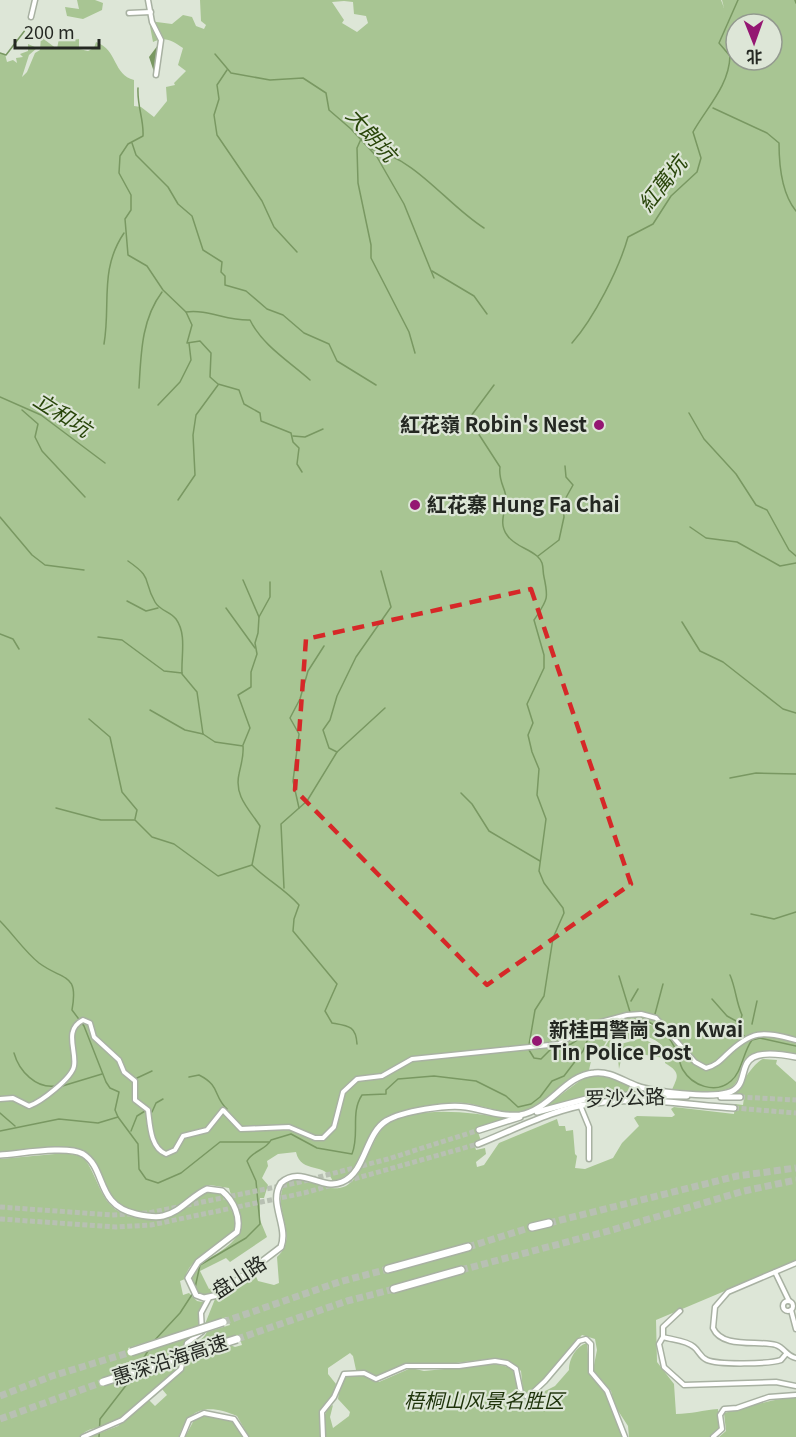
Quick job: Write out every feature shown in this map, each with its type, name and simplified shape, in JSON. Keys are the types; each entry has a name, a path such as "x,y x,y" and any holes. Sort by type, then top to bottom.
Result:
{"highway":[{"path":"532,1227 549,1223"},
{"path":"388,1269 468,1247"},
{"path":"394,1289 461,1270"},
{"name":"惠深沿海高速","path":"131,1352 223,1322"},
{"name":"惠深沿海高速","path":"103,1382 237,1339"}],"main road":[{"name":"盘山路","path":"0,1155 65,1151 82,1154 90,1160 111,1202 125,1211 143,1216 170,1213 207,1189 222,1191 236,1211 237,1232 192,1267 188,1278 194,1293 209,1298 223,1293 281,1247 283,1230 276,1196 284,1180 300,1176 326,1184 343,1182 355,1171 380,1127 393,1117 453,1106 501,1114 533,1111 579,1078 591,1073 608,1074 652,1090 726,1094 737,1087 746,1065 758,1054 768,1052 796,1058"},
{"name":"罗沙公路","path":"479,1130 579,1102 618,1094 740,1097"},
{"name":"罗沙公路","path":"478,1144 579,1102 636,1100 734,1108"}],"street":[{"path":"31,17 35,0"},
{"path":"148,0 152,22 161,40 156,75"},
{"path":"129,13 151,12"},
{"path":"0,1099 13,1098 29,1106 50,1095 73,1071 75,1061 71,1039 83,1020 89,1021 93,1037 119,1060 124,1072 135,1081 135,1099 147,1110 150,1131 159,1150 166,1154 175,1150 183,1136 207,1130 223,1110 241,1129 289,1127 315,1138 324,1138 333,1129 343,1092 354,1081 382,1076 399,1064 412,1059 563,1043 589,1025 641,1014 662,1022 695,1062 706,1068 719,1062 748,1036 763,1034 796,1040"},
{"path":"579,1102 589,1127 589,1159"},
{"path":"796,1263 728,1292 715,1307 713,1328 724,1339 778,1346 786,1354 796,1358"},
{"path":"775,1272 792,1303 791,1310 796,1329"},
{"path":"83,1437 126,1417 181,1369 188,1343 202,1332 201,1313 209,1298"},
{"path":"791,1310 785,1311 783,1306 792,1303"},
{"path":"680,1311 663,1327 663,1337 658,1344 662,1364 684,1385 776,1382 796,1386"},
{"path":"663,1337 695,1347 702,1357 711,1362 766,1364 782,1360 786,1354"},
{"path":"323,1437 322,1412 334,1397 344,1374 363,1373 376,1379 406,1366 459,1366 501,1361 516,1369 521,1393 528,1397 546,1381 579,1341 586,1339 591,1344 591,1372 607,1392 625,1437"},
{"path":"713,1437 722,1429 720,1415 724,1409 737,1408 770,1397 796,1395"},
{"path":"182,1437 189,1420 204,1413 234,1419 246,1437"}],"highlighted area":[{"path":"531,589 631,884 487,985 295,790 306,639"}],"green space":[{"path":"77,0 95,0 103,3 102,10 83,19 67,16 65,7 79,9"},
{"path":"200,0 721,0 724,8 722,0 796,0 796,1055 771,1051 757,1053 746,1063 734,1085 726,1090 711,1092 672,1090 677,1075 665,1063 665,1052 661,1044 642,1035 622,1041 609,1037 602,1049 594,1048 589,1070 571,1080 547,1100 529,1109 519,1112 498,1111 464,1103 447,1103 414,1108 388,1117 379,1123 373,1132 358,1162 343,1177 333,1182 325,1172 303,1163 296,1152 278,1154 267,1161 268,1166 262,1178 268,1185 264,1198 260,1198 260,1220 267,1237 230,1262 226,1258 200,1271 209,1289 232,1279 268,1254 219,1292 204,1296 193,1285 192,1277 195,1268 227,1246 239,1233 241,1224 239,1211 229,1188 210,1185 168,1212 158,1214 138,1212 125,1207 116,1200 96,1164 80,1150 0,1153 0,53 5,54 7,62 13,60 17,63 16,58 23,57 20,54 28,51 28,44 37,48 29,55 22,77 27,72 35,53 40,50 41,37 57,49 60,33 72,40 79,39 79,49 88,51 94,48 96,42 108,51 122,73 134,80 134,106 141,107 154,117 167,101 166,87 175,85 174,83 186,71 178,65 183,48 165,39 153,42 149,21 172,24 183,15 192,17 196,26 204,29 206,25 201,21","holes":["332,2 353,2 354,14 366,16 368,23 357,32 342,23 344,20","647,1021 658,1028 639,1025 604,1029"]},
{"path":"642,1038 663,1049 664,1058 623,1051 619,1069 618,1059 596,1054 597,1049 603,1050 609,1040 621,1044"},
{"path":"763,1059 777,1060 776,1064 796,1082 796,1261 656,1320 657,1362 674,1384 676,1414 718,1409 719,1428 710,1437 629,1437 628,1426 615,1406 611,1391 593,1370 597,1350 595,1339 582,1335 542,1381 527,1394 523,1391 521,1371 511,1362 497,1358 456,1363 407,1363 376,1376 367,1371 356,1370 353,1356 350,1353 328,1368 328,1374 336,1384 332,1396 320,1412 321,1437 249,1437 237,1416 209,1409 201,1410 188,1419 179,1437 89,1437 118,1426 149,1400 155,1406 167,1395 162,1389 184,1369 188,1359 230,1345 235,1347 242,1345 239,1336 188,1352 207,1332 230,1325 227,1317 205,1324 215,1299 254,1272 258,1281 274,1285 279,1283 277,1257 284,1249 286,1240 281,1203 281,1193 285,1184 292,1180 299,1180 330,1188 346,1186 358,1174 377,1136 386,1125 398,1119 427,1112 459,1112 503,1118 501,1125 478,1132 481,1141 474,1143 476,1150 485,1148 486,1154 476,1162 477,1167 484,1165 499,1143 557,1119 559,1126 565,1126 566,1131 573,1130 577,1156 575,1168 585,1169 613,1158 622,1143 639,1126 634,1118 637,1116 672,1117 675,1115 671,1109 674,1107 734,1114 735,1104 743,1105 744,1098 735,1097 739,1088 751,1070"},
{"path":"600,1074 665,1094 603,1093 543,1108 585,1077"},
{"path":"66,1153 80,1156 86,1161 109,1203 122,1213 140,1218 158,1218 205,1192 214,1191 222,1194 229,1202 236,1226 225,1242 194,1263 185,1279 180,1281 183,1295 189,1293 197,1301 208,1303 198,1326 128,1348 131,1355 202,1332 201,1337 185,1346 183,1354 151,1364 149,1356 119,1365 121,1373 101,1380 104,1386 145,1373 141,1376 144,1379 152,1371 182,1361 181,1366 147,1398 118,1419 89,1430 80,1437 0,1437 0,1159"},
{"name":"梧桐山风景名胜区","path":"587,1343 590,1376 604,1390 623,1437 326,1437 324,1417 328,1408 333,1405 330,1417 333,1428 349,1416 350,1412 338,1399 340,1385 347,1376 364,1376 379,1382 411,1368 424,1371 495,1364 509,1367 517,1374 520,1397 527,1400 555,1386 569,1370 576,1350"},
{"path":"796,1397 796,1437 719,1437 726,1431 724,1413 769,1401"},
{"path":"208,1415 230,1420 237,1426 243,1437 185,1437 194,1420"}],"shaded area":[{"path":"158,45 159,48 154,72 149,57"}],"waterway":[{"name":"紅萬坑","path":"572,343 605,293 619,264 628,237 653,224 671,196 697,172 701,158 693,132 726,77 730,56 719,43 738,0"},
{"path":"0,53 6,55 26,29 42,28 52,39"},
{"name":"大朗坑","path":"215,54 231,73 270,80 303,78 326,93 329,110 351,129 377,157 404,204 434,278"},
{"path":"227,70 217,85 219,99 214,115 217,135 262,201 274,227 297,252"},
{"path":"138,88 143,136 128,144 120,156 119,173 131,195 131,210 125,219 128,255 147,266 163,290 186,312 192,325 187,343 200,341 211,353 210,377 218,384 239,390 244,404 260,413 261,421 291,433 293,442 299,448 297,464 302,472"},
{"path":"713,108 767,133 779,143 784,188 796,211"},
{"path":"361,139 357,148 358,183 371,245 371,258 409,332 415,353"},
{"path":"132,143 136,155 168,187 178,204 192,216 203,250 222,262 221,272 225,276 225,285 246,291 267,309 283,315 304,333 329,344 337,361 376,385"},
{"path":"371,149 403,162 484,228"},
{"path":"104,344 111,260 124,233"},
{"path":"432,271 474,296 487,314"},
{"path":"139,388 143,338 150,314 162,292"},
{"path":"186,312 202,312 233,319 250,320 269,345 310,380"},
{"path":"158,405 180,382 191,360 189,343"},
{"path":"178,500 195,475 193,435 196,415 218,385"},
{"path":"494,385 471,416 478,433 500,467 500,477 506,499 504,530 513,542 537,556 543,566 546,595 544,604 534,620 544,655 544,668 527,704 533,723 528,735 539,769 537,795 546,819 539,871 544,883 563,908 564,913 553,938 544,996 535,1010 529,1045"},
{"name":"立和坑","path":"0,397 41,415 105,463"},
{"path":"22,410 38,424 35,437 42,451 85,497"},
{"path":"689,413 704,439 736,474 756,505 767,510 789,550 796,556"},
{"path":"293,436 305,437 323,429"},
{"path":"538,556 559,540 564,517 563,503 573,485 566,477 565,466"},
{"path":"0,517 32,555 45,565 84,570"},
{"path":"690,527 706,538 737,542 780,566 796,563"},
{"path":"128,561 145,576 157,605 174,616 179,625 182,638 182,674 197,692 203,734 215,742 243,746 239,789 244,802 260,826 252,865 299,905 293,931 337,984 325,1011 332,1023 347,1026 353,1030 357,1044"},
{"path":"284,888 281,824 307,801 337,752 329,748 323,730 330,720 337,696 356,657 391,607 381,571"},
{"path":"243,580 259,617"},
{"path":"243,745 250,728 238,695 251,687 251,672 257,654 255,643 259,617 270,597 270,582"},
{"path":"127,601 146,611 158,608"},
{"path":"226,608 255,648"},
{"path":"682,622 700,651 723,662 783,709 796,713"},
{"path":"0,634 13,639 19,649"},
{"path":"98,637 122,640 164,671 182,673"},
{"path":"299,808 293,781 299,734 290,718 300,699 308,671 324,646"},
{"path":"337,752 385,708"},
{"path":"150,710 185,730 203,734"},
{"path":"89,719 110,737 122,792 137,810 135,819"},
{"path":"730,778 756,773 796,774"},
{"path":"461,793 472,804 489,831 540,861"},
{"path":"56,808 101,820 135,820 152,837 174,844 218,876 252,865"},
{"path":"751,914 774,919 796,912"},
{"path":"0,921 34,959 71,983 74,998 72,1010 84,1026 106,1082 110,1088 119,1092 115,1110 118,1117"},
{"path":"730,975 742,1015 738,1029 744,1036"},
{"path":"619,976 630,1012"},
{"path":"655,1014 663,984"},
{"path":"631,1001 638,989"},
{"path":"712,999 727,1016 738,1022"},
{"path":"752,1024 757,1001"},
{"path":"195,1288 200,1265 246,1238 260,1224 256,1181 247,1161 249,1158 271,1140 291,1134 317,1148 352,1154 356,1109 362,1095 386,1094 386,1090 398,1079 434,1076 476,1081 506,1096 518,1107 531,1104 540,1097 552,1081 564,1076 583,1051 592,1029 649,1022 670,1040 687,1075 698,1084 711,1088 725,1085 735,1077 752,1040 760,1038 796,1046"},
{"path":"529,1050 534,1058 541,1059 551,1049 571,1044 588,1033"},
{"path":"14,1053 24,1072 35,1082 56,1086"},
{"path":"137,1078 152,1071"},
{"path":"59,1087 102,1074"},
{"path":"189,1077 199,1075 211,1083 227,1109"},
{"path":"152,1112 156,1103 163,1099"},
{"path":"131,1131 137,1116 145,1111"},
{"path":"0,1113 15,1126"},
{"path":"0,1131 59,1119 98,1123 118,1117 138,1144 139,1169 146,1179 158,1183 181,1173 220,1142 269,1142"},
{"path":"153,1342 180,1313 193,1293"},
{"path":"138,1368 149,1349"},
{"path":"99,1437 100,1419 134,1375"}],"tunnel":[{"path":"740,1097 796,1100"},
{"path":"734,1108 796,1113"},
{"path":"0,1207 112,1215 148,1213 300,1182 388,1159 479,1130"},
{"path":"0,1219 116,1227 151,1225 304,1193 478,1144"},
{"path":"549,1223 737,1176 796,1168"},
{"path":"461,1270 612,1230 744,1191 796,1180"},
{"path":"468,1247 532,1227"},
{"path":"223,1322 339,1282 388,1269"},
{"path":"237,1339 347,1301 394,1289"},
{"path":"0,1396 52,1376 131,1352"},
{"path":"0,1419 103,1382"}],"place":[{"name":"紅花嶺 Robin's Nest","path":"599,425"},
{"name":"紅花寨 Hung Fa Chai","path":"415,505"},
{"name":"新桂田警崗 San Kwai Tin Police Post","path":"537,1041"}]}
